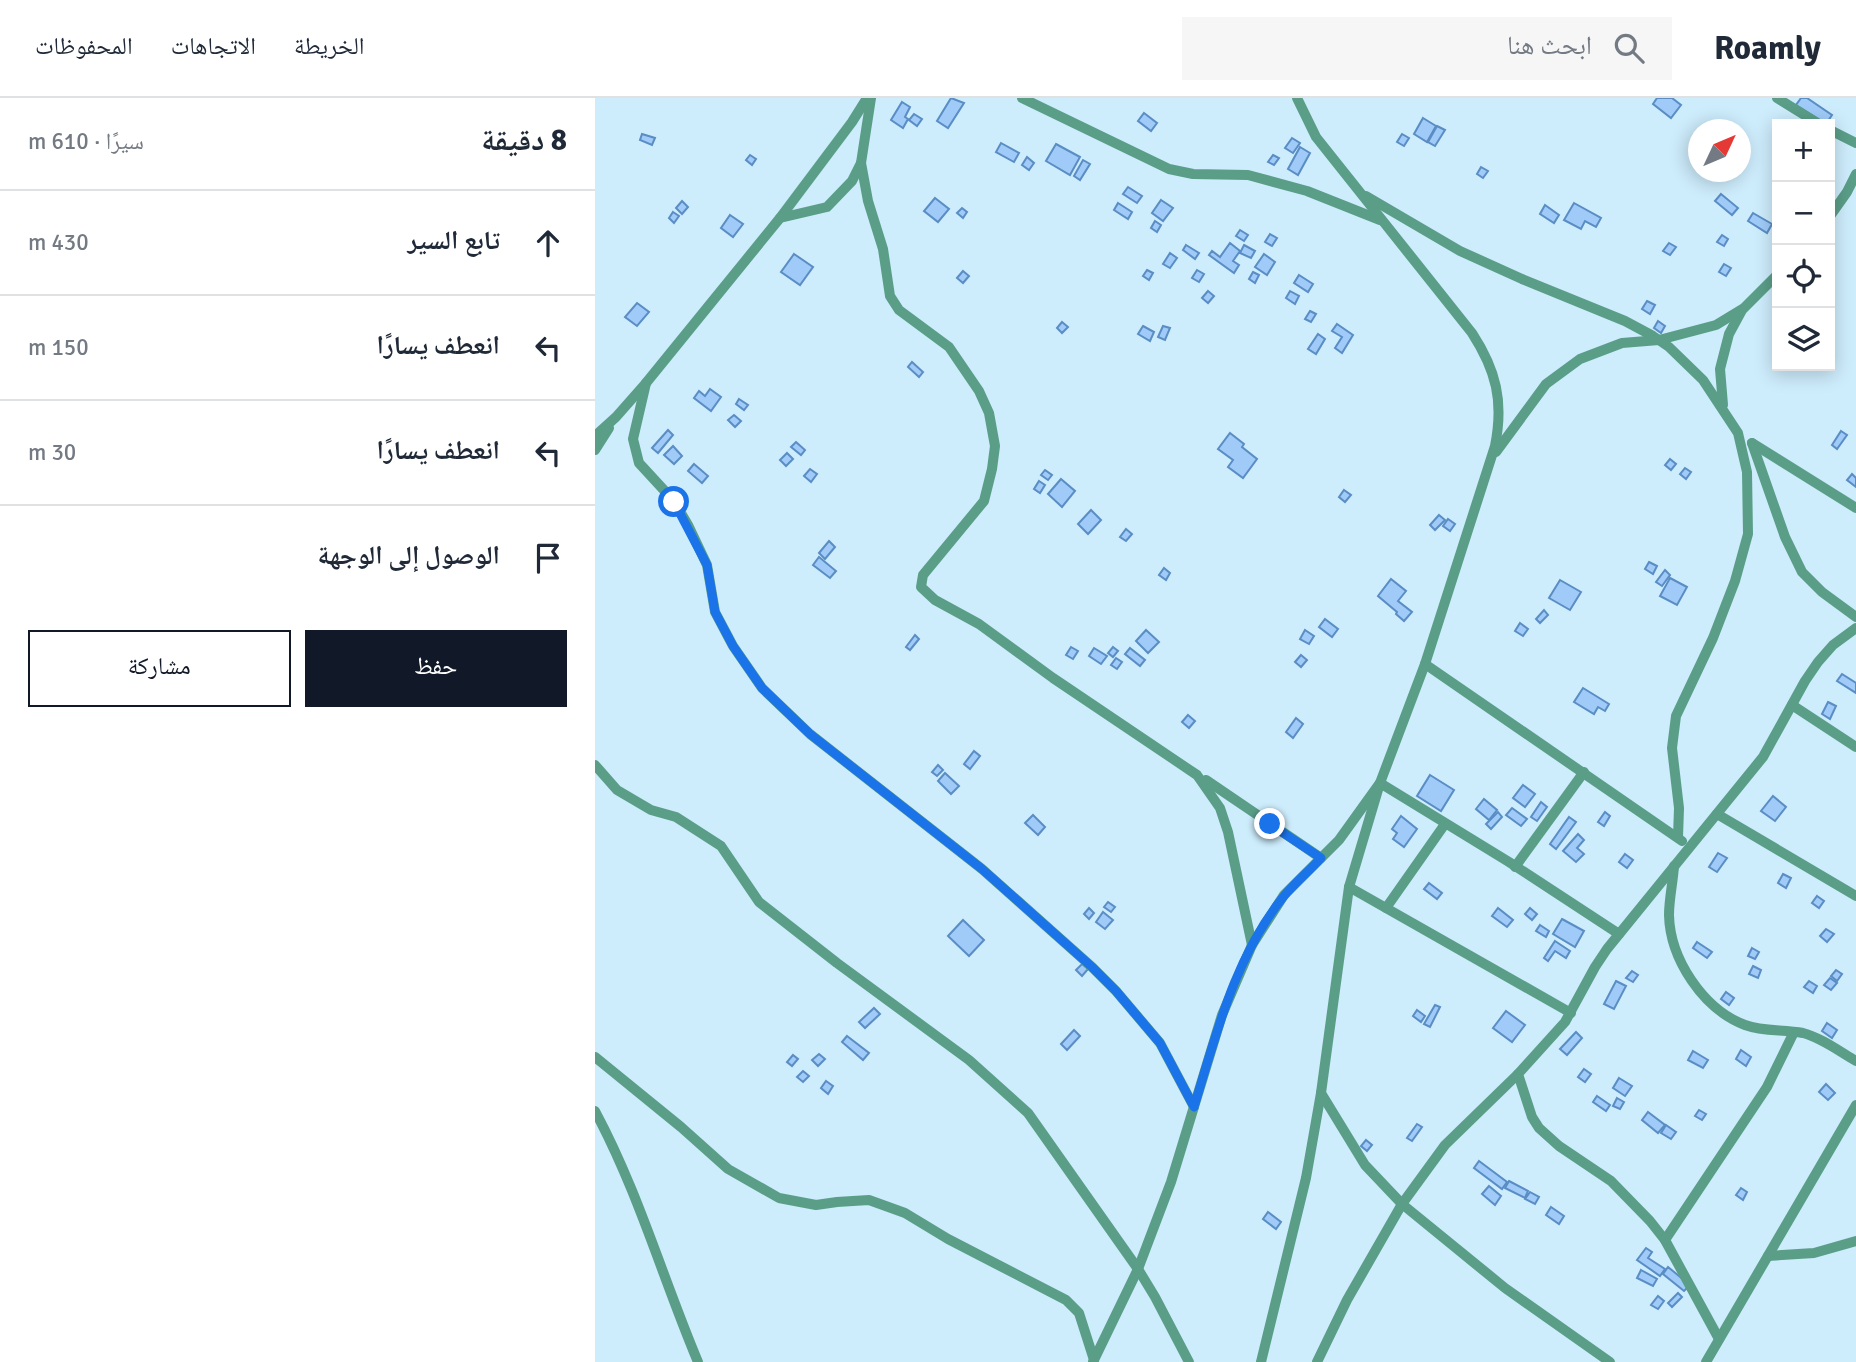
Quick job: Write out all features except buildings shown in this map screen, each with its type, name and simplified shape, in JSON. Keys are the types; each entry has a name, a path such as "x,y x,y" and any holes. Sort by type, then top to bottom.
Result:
{"street":[{"path":"780,218 827,207 852,181 860,163 869,98"},
{"path":"595,436 646,383 780,218 869,98"},
{"path":"1022,98 1169,169 1193,174 1248,175 1307,191 1383,220"},
{"path":"1261,1362 1307,1178 1349,887 1380,783 1425,664 1491,459 1499,426 1499,401 1494,376 1486,355 1472,332 1316,137 1290,98"},
{"path":"1297,98 1301,111"},
{"path":"1777,98 1811,119"},
{"path":"1835,132 1856,143"},
{"path":"860,163 880,238 890,296 899,310 949,347 979,391 989,413 995,446 984,501 923,575 921,587 935,600 979,624 1053,678 1321,858"},
{"path":"1835,209 1856,174"},
{"path":"1360,192 1461,251 1625,321 1659,340 1703,380 1738,433 1747,472 1748,534 1735,581 1713,638 1677,716 1672,748 1679,808 1678,837"},
{"path":"1491,459 1546,384 1580,359 1622,343 1659,340 1716,325 1744,308 1772,280"},
{"path":"1723,408 1720,369 1729,334 1744,308"},
{"path":"646,383 633,439 639,463 674,502 688,525 707,565 715,612 733,646 762,688 810,734 982,869 1108,983 1160,1043 1194,1107"},
{"path":"595,450 616,417"},
{"path":"1738,433 1856,508"},
{"path":"1752,443 1785,537 1802,572 1822,592 1856,617"},
{"path":"1317,1362 1347,1300 1402,1204 1445,1145 1518,1074 1571,1013 1595,967 1619,934 1763,757 1818,662 1833,645 1856,628"},
{"path":"1425,664 1691,846"},
{"path":"1792,705 1856,747"},
{"path":"595,765 617,790 651,810 676,817 721,846 759,902 969,1060 1016,1101 1138,1269 1189,1362"},
{"path":"1515,867 1584,772"},
{"path":"1197,775 1220,808 1228,832 1252,945"},
{"path":"1380,783 1619,934"},
{"path":"1094,1361 1138,1269 1171,1182 1222,1015 1252,945 1285,895 1339,840 1380,783"},
{"path":"1717,814 1856,895"},
{"path":"1386,908 1445,824"},
{"path":"1674,866 1669,913 1671,933 1679,959 1692,981 1732,1018 1755,1028 1813,1037 1856,1061"},
{"path":"1349,887 1571,1013"},
{"path":"1665,1241 1767,1087 1794,1032"},
{"path":"595,1057 628,1082 728,1169 779,1198 816,1205 869,1200 905,1213 948,1239 1066,1300 1079,1313 1094,1361"},
{"path":"1518,1074 1532,1117 1539,1128 1559,1146 1611,1181 1650,1221 1665,1241 1719,1339"},
{"path":"1321,1093 1365,1165 1402,1204 1505,1288 1610,1362"},
{"path":"1706,1362 1856,1105"},
{"path":"595,1111 635,1199 698,1362"},
{"path":"1768,1256 1814,1253 1856,1241"}],"route":[{"path":"674,502 707,565 715,612 733,646 762,688 810,734 982,869 1092,967 1160,1043 1194,1107 1222,1015 1252,945 1285,895 1321,858 1270,824"}]}
